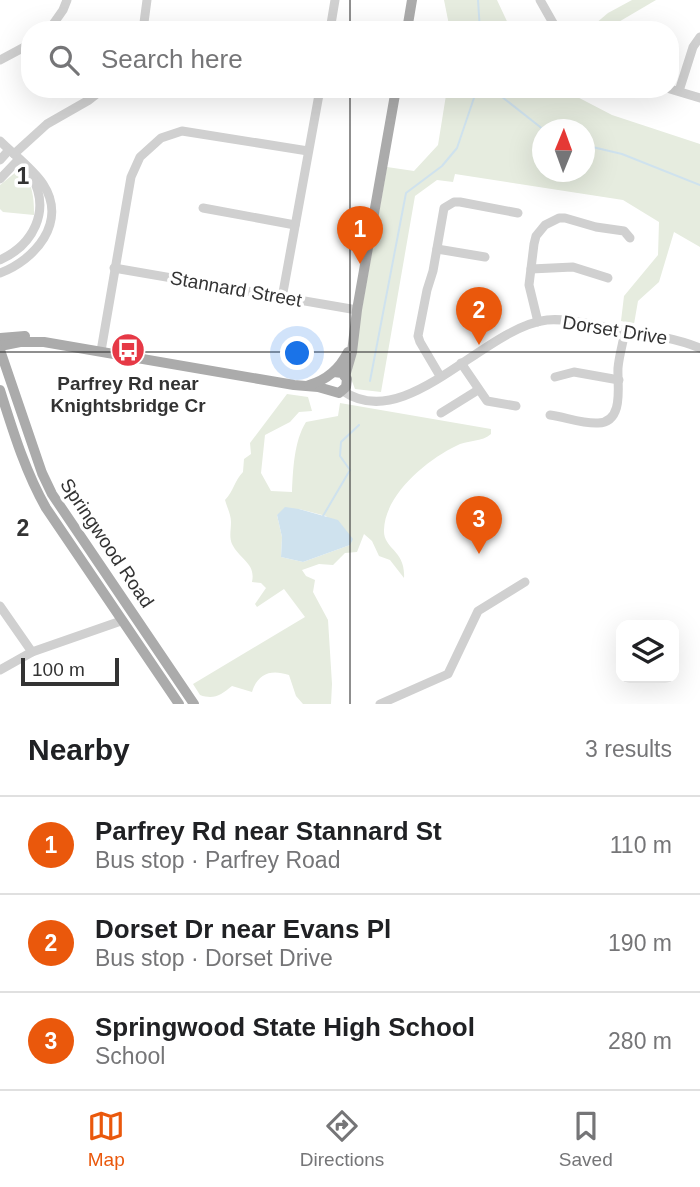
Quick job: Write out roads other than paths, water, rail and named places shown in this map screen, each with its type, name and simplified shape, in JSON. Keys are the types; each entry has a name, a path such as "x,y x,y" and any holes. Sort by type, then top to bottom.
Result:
{"main road":[{"path":"408,21 412,0"},
{"path":"329,380 335,393 345,383 394,98"},
{"path":"0,338 21,336 303,387 329,380 345,383"},
{"path":"0,348 20,342 44,342"},
{"path":"6,368 9,357 20,342"},
{"path":"329,380 343,362 352,344"},
{"name":"Springwood Road","path":"0,348 52,494 191,699"},
{"name":"Springwood Road","path":"0,390 33,484 46,508 175,703"}],"street":[{"path":"55,21 67,0"},
{"path":"144,21 147,0"},
{"path":"332,21 335,0"},
{"path":"540,0 552,21"},
{"path":"679,79 700,37"},
{"path":"0,60 21,49"},
{"path":"679,92 700,98"},
{"path":"0,179 47,124 92,98"},
{"path":"282,298 318,98"},
{"path":"101,351 131,177 140,158 162,138 182,131 308,151"},
{"path":"0,141 37,176 48,192 50,204 49,228 45,238 30,256 0,273"},
{"path":"0,160 17,157"},
{"path":"0,260 21,248 30,239 37,222 38,191 17,157"},
{"path":"440,376 418,335 444,208 454,202 518,213"},
{"path":"203,208 295,225"},
{"path":"538,322 529,291 536,236 545,225 559,218 624,231 629,238"},
{"path":"437,249 485,257"},
{"path":"531,269 573,267 608,278"},
{"name":"Stannard Street","path":"114,268 357,310"},
{"name":"Dorset Drive","path":"345,383 357,393 380,400 407,396 517,330 538,322 564,320 673,339 700,348"},
{"path":"550,415 598,423 614,414 625,331"},
{"path":"461,363 487,401 516,406"},
{"path":"555,377 574,372 619,380"},
{"path":"441,413 478,390"},
{"path":"380,704 448,674 478,611 525,582"},
{"path":"0,606 32,652"},
{"path":"0,670 32,652 121,621"},
{"path":"175,703 191,699"}],"water":[{"path":"285,507 338,520 353,539 350,545 303,562 281,557 282,537 277,515"}],"waterway":[{"path":"478,0 479,21"},
{"path":"370,381 406,193 442,166 457,148 474,98"},
{"path":"503,98 532,121"},
{"path":"595,148 622,154 700,185"},
{"path":"323,516 350,470 340,456 341,442 359,425"}],"place":[{"name":"Parfrey Rd near Stannard St","path":"360,264"},
{"name":"Dorset Dr near Evans Pl","path":"479,345"},
{"name":"Parfrey Rd near Knightsbridge Cr","path":"128,350"},
{"name":"Springwood State High School","path":"479,554"}]}
